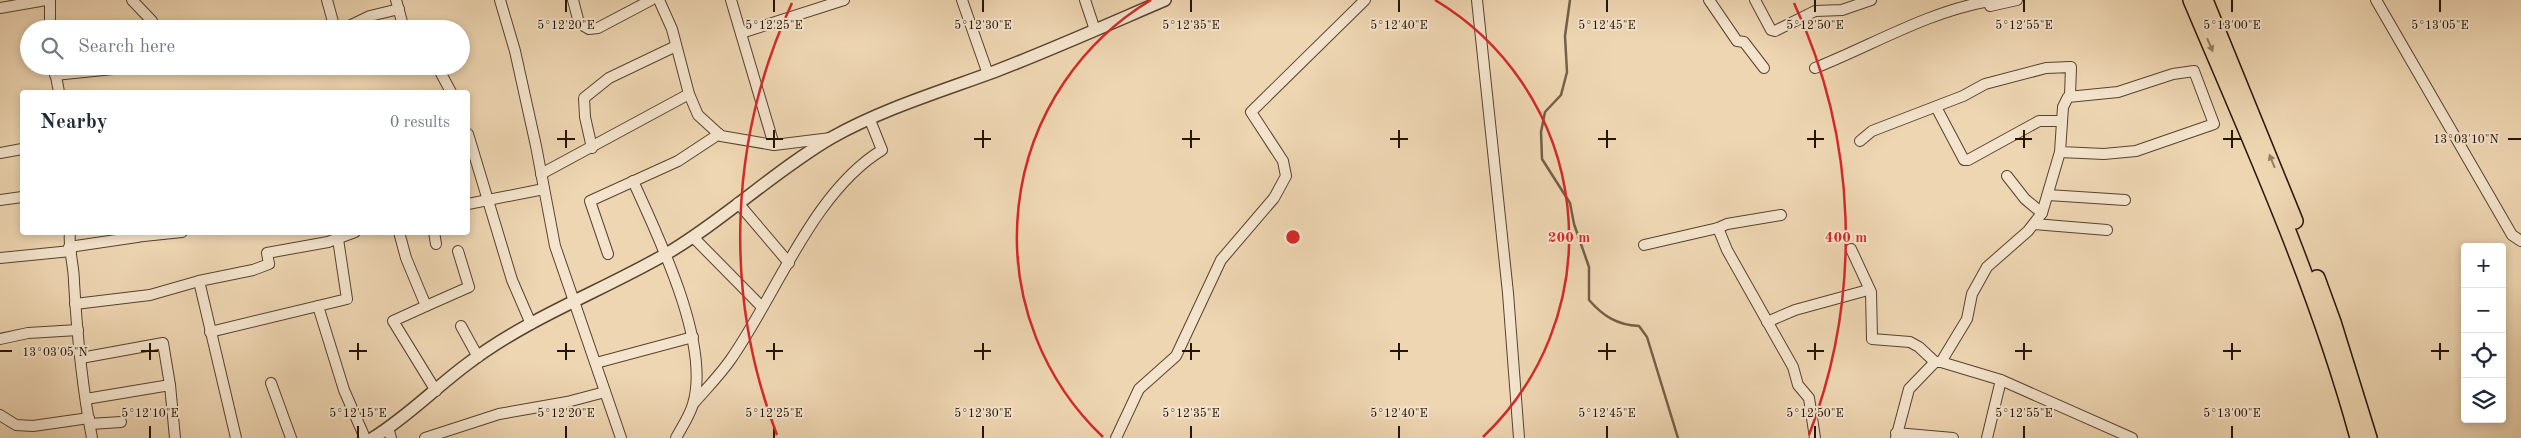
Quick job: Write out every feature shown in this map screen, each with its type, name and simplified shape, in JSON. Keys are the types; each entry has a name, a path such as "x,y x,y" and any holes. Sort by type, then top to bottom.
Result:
{"main road":[{"path":"2191,0 2286,223 2345,391 2358,438"},
{"path":"2205,0 2264,141 2330,313 2369,438"}],"street":[{"path":"0,8 48,0 49,20"},
{"path":"132,0 151,20"},
{"path":"327,0 332,20"},
{"path":"500,0 515,51 555,246 621,438"},
{"path":"573,0 580,23 589,29 598,28 651,0"},
{"path":"659,0 672,29 689,94 698,115 719,134 774,146 832,138"},
{"path":"731,0 774,146"},
{"path":"741,33 844,0"},
{"path":"962,0 988,74"},
{"path":"1085,0 1095,30"},
{"path":"372,438 390,433 436,391 478,357 573,300 598,291 666,254 693,237 738,203 832,138 870,120 988,74 1165,0"},
{"path":"1116,438 1139,389 1176,356 1221,260 1274,198 1286,176 1283,161 1250,112 1364,0"},
{"path":"1477,0 1508,293 1519,438"},
{"path":"1709,0 1737,41 1744,42 1764,68"},
{"path":"1755,0 1771,30 1774,31 1815,11 1842,10 1871,0"},
{"path":"1815,68 1908,26 1973,4 1989,0 1990,6 1995,6 2017,0"},
{"path":"2376,0 2512,235 2521,241"},
{"path":"362,20 397,4 401,20"},
{"path":"592,148 585,117 584,98 609,78 676,46"},
{"path":"1860,141 1872,131 1936,107 1985,84 2059,66 2068,66 2072,69 2070,96"},
{"path":"1953,438 1896,436 1909,389 1938,362 1967,319 1972,294 1987,267 2034,224 2042,213 2060,152 2065,100 2070,96 2118,92 2173,74 2194,71 2214,124 2136,151 2104,154 2060,152"},
{"path":"56,75 59,90"},
{"path":"441,75 450,90"},
{"path":"541,174 689,94"},
{"path":"1936,107 1964,160 1968,160 2039,121 2062,121"},
{"path":"676,438 694,403 731,360 789,263 835,194 861,166 882,150 870,120"},
{"path":"608,254 590,201 678,161 719,134"},
{"path":"470,141 512,280 531,324"},
{"path":"0,153 20,149"},
{"path":"2007,176 2025,199 2042,213"},
{"path":"633,181 666,254 693,337 697,363 694,403"},
{"path":"470,204 488,202 544,189"},
{"path":"2048,195 2125,200"},
{"path":"0,200 20,196"},
{"path":"738,203 789,263"},
{"path":"1644,245 1718,228 1727,224 1781,215"},
{"path":"2034,224 2107,230"},
{"path":"1718,228 1727,250 1793,368 1798,385 1810,398 1815,438"},
{"path":"70,235 75,304 92,438"},
{"path":"0,258 70,249 136,235"},
{"path":"75,304 150,295 199,281 253,270 268,264 268,253 346,235 347,299 210,332"},
{"path":"401,235 406,258 426,306"},
{"path":"434,235 436,244"},
{"path":"693,237 762,307"},
{"path":"1851,249 1868,290 1871,292 1872,339 1910,342 1938,362 2001,380 2127,437"},
{"path":"436,391 393,320 469,287 458,250"},
{"path":"199,281 236,438"},
{"path":"1767,322 1795,310 1868,290"},
{"path":"318,306 344,390 365,438"},
{"path":"462,326 478,357"},
{"path":"0,339 28,333 78,330"},
{"path":"596,363 693,337"},
{"path":"81,358 163,344 170,385 175,438"},
{"path":"1987,438 2001,380"},
{"path":"271,383 291,438"},
{"path":"86,399 170,385"},
{"path":"425,438 499,414 567,402 605,392"},
{"path":"0,415 16,425 33,426 89,421 121,422"}],"waterway":[{"path":"1570,0 1565,36 1567,72 1561,95 1545,112 1541,132 1542,159 1570,203 1574,224 1589,267 1589,300 1611,319 1624,324 1639,326 1647,337 1678,438"}]}
